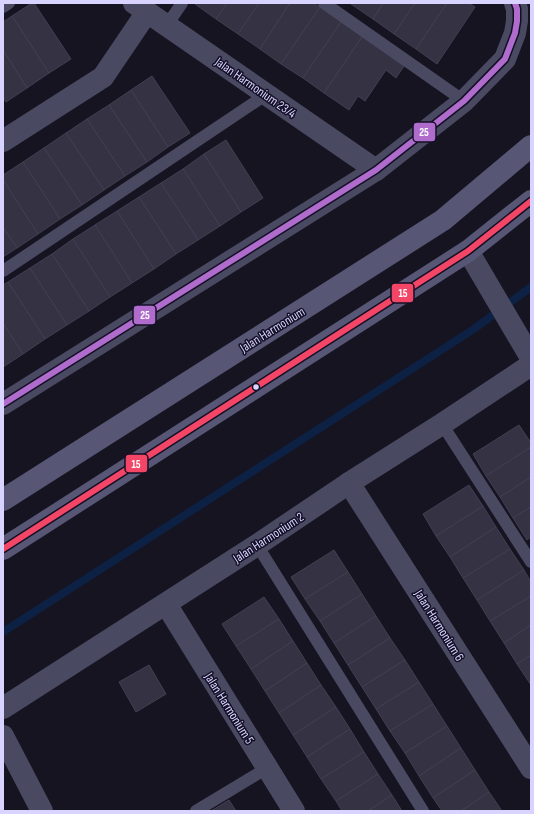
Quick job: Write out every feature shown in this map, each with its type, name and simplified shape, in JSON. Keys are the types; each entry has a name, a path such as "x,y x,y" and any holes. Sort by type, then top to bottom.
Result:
{"main road":[{"name":"Jalan Harmonium","path":"3,500 443,220 531,146"},
{"path":"3,549 468,251 531,201"}],"street":[{"path":"3,404 376,170 464,101 505,59 515,33 517,9 515,3"},
{"name":"Jalan Harmonium 23/4","path":"141,7 376,170"},
{"path":"3,141 103,77 141,7"},
{"path":"468,251 531,358"},
{"name":"Jalan Harmonium 2","path":"3,708 257,545 349,483 531,365"},
{"name":"Jalan Harmonium 6","path":"349,483 531,768"},
{"name":"Jalan Harmonium 5","path":"166,604 294,811"},
{"path":"3,736 42,811"}],"lane":[{"path":"3,7 9,3"},
{"path":"167,25 182,3"},
{"path":"324,3 464,101"},
{"path":"3,271 267,94"},
{"path":"442,424 531,562"},
{"path":"257,545 423,811"},
{"path":"196,811 268,768"}],"building":[{"path":"34,3 71,59 49,73 12,16"},
{"path":"227,3 216,19 195,4"},
{"path":"227,3 259,3 238,34 216,19"},
{"path":"259,3 290,3 260,49 238,34"},
{"path":"290,3 313,3 320,7 281,64 260,49"},
{"path":"383,3 373,19 351,4"},
{"path":"383,3 415,3 394,34 373,19"},
{"path":"415,3 447,3 416,49 394,34"},
{"path":"447,3 469,3 475,7 437,64 416,49"},
{"path":"320,7 341,22 303,78 281,64"},
{"path":"12,16 49,73 27,88 3,50 3,22"},
{"path":"341,22 362,37 324,93 303,78"},
{"path":"362,37 404,66 396,78 386,70 365,101 358,96 349,110 324,93"},
{"path":"3,50 27,88 6,102 3,97"},
{"path":"152,76 190,133 168,147 131,90"},
{"path":"131,90 168,147 147,162 109,105"},
{"path":"109,105 147,162 125,176 87,119"},
{"path":"87,119 125,176 104,190 66,133"},
{"path":"66,133 104,190 82,205 44,148"},
{"path":"226,140 263,198 241,212 204,154"},
{"path":"44,148 82,205 60,219 23,162"},
{"path":"204,154 241,212 220,226 183,169"},
{"path":"23,162 60,219 38,234 3,180 3,175"},
{"path":"183,169 220,226 198,240 161,183"},
{"path":"3,180 38,234 17,248 3,227"},
{"path":"161,183 198,240 176,254 139,197"},
{"path":"139,197 176,254 154,269 117,211"},
{"path":"117,211 154,269 132,283 95,225"},
{"path":"95,225 132,283 110,297 73,239"},
{"path":"3,227 17,248 3,257"},
{"path":"73,239 110,297 89,311 52,254"},
{"path":"52,254 89,311 67,325 30,268"},
{"path":"30,268 67,325 45,339 8,282"},
{"path":"8,282 45,339 23,354 3,323 3,285"},
{"path":"3,323 23,354 3,367"},
{"path":"519,425 531,443 531,447 486,476 473,454"},
{"path":"531,447 531,477 500,497 486,476"},
{"path":"531,477 531,507 513,518 500,497"},
{"path":"469,485 483,506 436,536 423,514"},
{"path":"483,506 496,527 450,557 436,536"},
{"path":"531,507 531,537 527,540 513,518"},
{"path":"496,527 510,549 463,578 450,557"},
{"path":"510,549 524,570 477,600 463,578"},
{"path":"334,550 348,572 305,599 291,577"},
{"path":"524,570 531,582 531,596 490,621 477,600"},
{"path":"348,572 362,594 320,621 305,599"},
{"path":"362,594 376,616 334,643 320,621"},
{"path":"531,596 531,625 504,643 490,621"},
{"path":"264,597 279,619 236,646 222,624"},
{"path":"376,616 390,638 348,665 334,643"},
{"path":"279,619 293,641 251,669 236,646"},
{"path":"531,625 531,655 517,664 504,643"},
{"path":"390,638 405,660 362,687 348,665"},
{"path":"293,641 307,663 265,691 251,669"},
{"path":"531,655 531,685 517,664"},
{"path":"405,660 419,682 376,709 362,687"},
{"path":"307,663 321,685 279,713 265,691"},
{"path":"149,665 166,694 136,712 119,682"},
{"path":"419,682 433,704 390,731 376,709"},
{"path":"321,685 336,707 293,735 279,713"},
{"path":"433,704 447,726 405,753 390,731"},
{"path":"336,707 350,729 307,757 293,735"},
{"path":"447,726 461,748 419,776 405,753"},
{"path":"350,729 364,752 321,779 307,757"},
{"path":"461,748 475,770 433,798 419,776"},
{"path":"364,752 378,774 336,801 321,779"},
{"path":"475,770 489,792 461,811 442,811 433,798"},
{"path":"378,774 392,795 368,811 342,811 336,801"},
{"path":"489,792 502,811 461,811"},
{"path":"392,795 402,811 368,811"},
{"path":"229,800 236,811 211,811"}],"waterway":[{"path":"3,632 474,329 531,287"}],"transit line":[{"name":"25","path":"3,404 376,170 464,101 505,59 515,33 517,21 517,9 515,3"},
{"name":"15","path":"3,549 468,251 531,201"}]}
